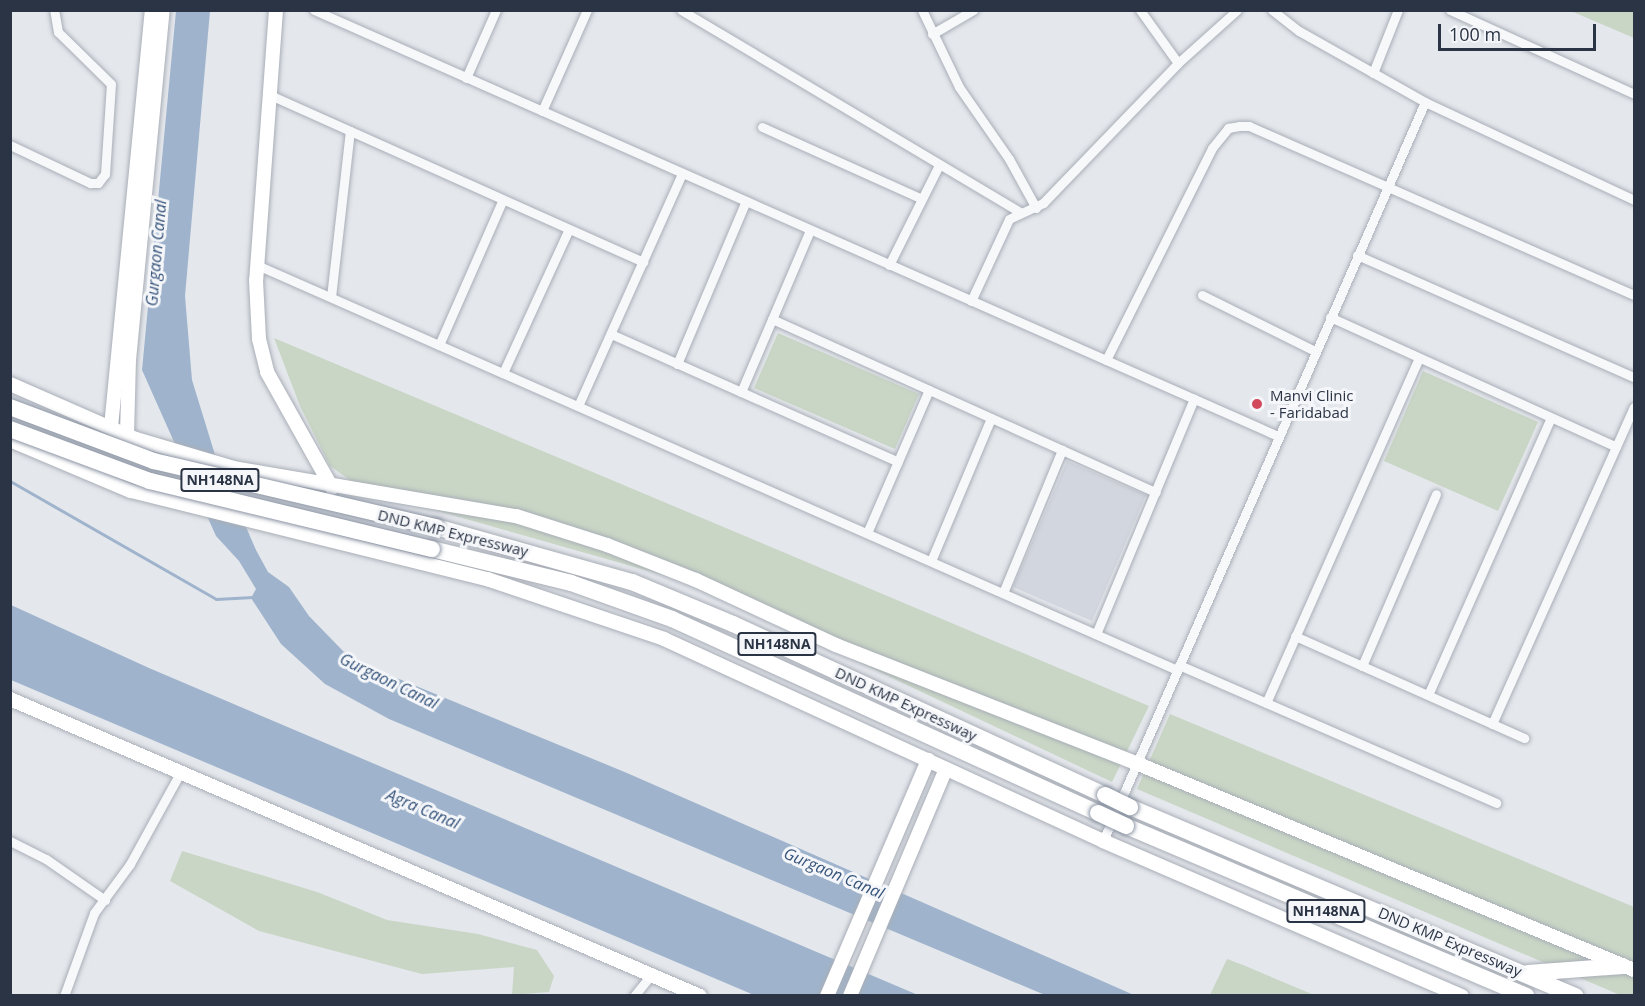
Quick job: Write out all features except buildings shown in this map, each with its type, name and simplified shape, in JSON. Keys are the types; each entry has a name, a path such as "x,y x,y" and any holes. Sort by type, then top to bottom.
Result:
{"highway":[{"name":"DND KMP Expressway","path":"10,407 154,462 436,527 632,582 733,624 1130,807 1576,996"},
{"name":"DND KMP Expressway","path":"10,429 61,451 172,488 571,583 672,619 1126,826 1526,996"},
{"path":"1524,973 1629,968"}],"street":[{"path":"10,145 90,183 98,183 105,174 111,84 58,32 54,10"},
{"path":"111,427 152,10"},
{"path":"127,435 129,360 163,10"},
{"path":"276,10 257,265 262,359 332,488"},
{"path":"314,10 1278,436"},
{"path":"466,78 496,10"},
{"path":"542,111 587,10"},
{"path":"681,10 1021,213"},
{"path":"922,10 960,87 1009,159 1016,178 1036,208"},
{"path":"932,34 973,10"},
{"path":"1140,10 1178,63"},
{"path":"971,301 1003,228 1021,213 1036,208 1178,63 1238,10"},
{"path":"1272,10 1299,31 1425,102 1635,200"},
{"path":"1373,73 1398,10"},
{"path":"1450,10 1635,94"},
{"path":"270,95 643,262"},
{"path":"1102,841 1425,102"},
{"path":"1106,360 1212,148 1228,128 1249,126 1386,188 1635,295"},
{"path":"762,127 922,199"},
{"path":"331,297 350,131"},
{"path":"889,265 939,165"},
{"path":"578,406 682,173"},
{"path":"439,345 503,199"},
{"path":"677,364 746,201"},
{"path":"503,373 569,229"},
{"path":"741,392 810,230"},
{"path":"1357,255 1635,377"},
{"path":"257,265 1096,634 1266,703 1496,803"},
{"path":"1202,295 1315,351"},
{"path":"1330,317 1616,447"},
{"path":"772,319 1156,492"},
{"path":"610,334 898,462"},
{"path":"1266,703 1419,358"},
{"path":"10,384 127,435 218,464 332,488 410,498 516,516 607,544 696,580 836,645 1136,763 1629,968"},
{"path":"867,533 929,390"},
{"path":"1096,634 1194,399"},
{"path":"35,450 54,402"},
{"path":"1492,724 1635,407"},
{"path":"931,561 991,418"},
{"path":"1428,695 1551,418"},
{"path":"10,440 131,491 195,509 247,519 488,579 664,639 1102,841 1462,996"},
{"path":"1003,593 1062,450"},
{"path":"1362,666 1436,494"},
{"path":"397,555 410,498"},
{"path":"1295,636 1524,738"},
{"path":"10,699 700,996"},
{"path":"827,996 853,927 928,760"},
{"path":"850,996 946,769"},
{"path":"64,996 89,922 130,864 180,773"},
{"path":"10,841 46,859 105,900"},
{"path":"634,996 651,975"}],"shaded area":[{"path":"1067,461 1146,495 1092,621 1013,587"}],"green space":[{"path":"1571,11 1634,11 1634,38"},
{"path":"778,333 919,394 895,449 754,388"},
{"path":"274,338 1149,706 1112,782 691,583 364,490 330,466 300,406"},
{"path":"1423,371 1538,422 1498,511 1384,461"},
{"path":"1170,714 1634,907 1634,995 1620,995 1137,789"},
{"path":"182,851 317,892 387,920 478,934 537,950 554,976 549,992 512,995 514,967 422,974 259,931 170,881"},
{"path":"1227,959 1243,965 1314,995 1210,995"}],"water":[{"name":"Gurgaon Canal","path":"176,11 210,11 185,296 192,380 216,458 268,572 289,587 309,616 344,652 387,674 627,773 1134,995 1045,995 389,719 325,684 281,644 251,598 256,589 239,561 216,536 142,370"},
{"name":"Agra Canal","path":"11,605 149,668 918,995 754,995 11,680"}],"waterway":[{"path":"10,481 216,599 253,597"}],"place":[{"name":"Manvi Clinic - Faridabad","path":"1257,404"}]}
